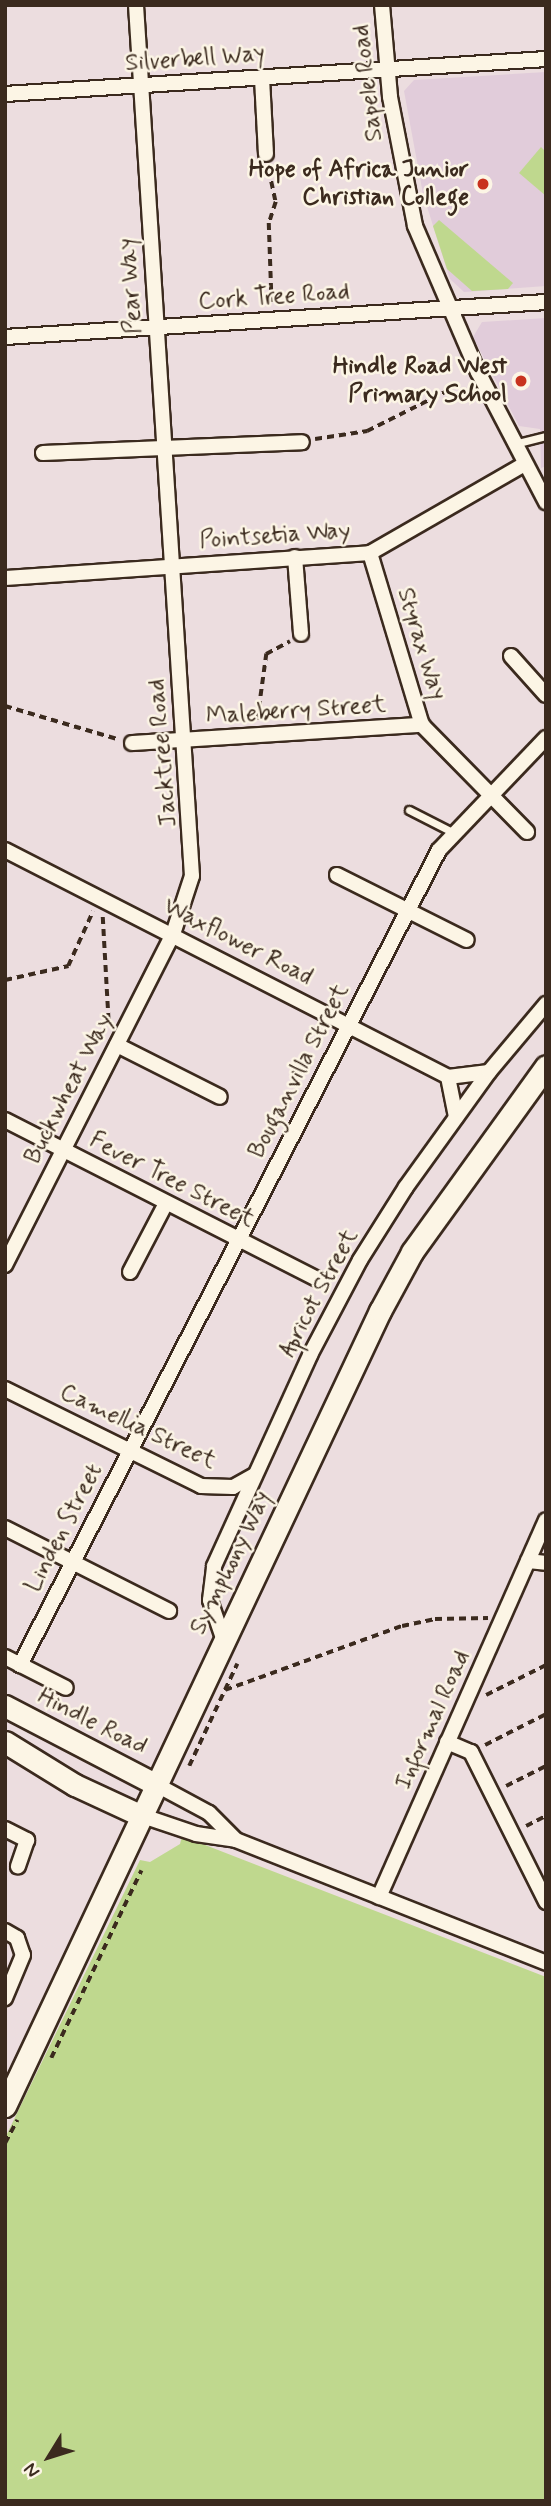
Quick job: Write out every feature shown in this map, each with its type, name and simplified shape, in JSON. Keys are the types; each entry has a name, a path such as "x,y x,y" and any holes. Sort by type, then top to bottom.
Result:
{"main road":[{"name":"Symphony Way","path":"12,2112 140,1815 223,1638 412,1252 546,1066"},
{"name":"Hindle Road","path":"5,1706 155,1784"},
{"path":"5,1742 75,1785 140,1815"}],"street":[{"name":"Pear Way","path":"136,5 172,565"},
{"name":"Sapele Road","path":"382,5 388,69 407,195 448,309 514,444 546,502"},
{"name":"Silverbell Way","path":"5,94 546,59"},
{"path":"262,78 266,154"},
{"name":"Cork Tree Road","path":"5,337 546,302"},
{"path":"43,453 302,442"},
{"name":"Pointsetia Way","path":"5,578 370,553 525,464"},
{"name":"Styrax Way","path":"370,553 422,725 527,832"},
{"path":"295,557 301,635"},
{"name":"Jacktree Road","path":"172,565 192,876 173,934"},
{"path":"511,656 546,695"},
{"name":"Maleberry Street","path":"132,743 183,742 422,725"},
{"name":"Bouganvilla Street","path":"133,1453 348,1025 407,911 452,832 546,738"},
{"name":"Waxflower Road","path":"5,850 448,1077"},
{"path":"337,875 467,940"},
{"name":"Buckwheat Way","path":"5,1265 173,934"},
{"name":"Apricot Street","path":"223,1638 209,1583 253,1476 360,1260 456,1117 546,1003"},
{"path":"119,1041 220,1097"},
{"path":"456,1117 448,1077 489,1072"},
{"name":"Fever Tree Street","path":"5,1120 318,1280"},
{"path":"130,1272 166,1203"},
{"name":"Camellia Street","path":"5,1389 133,1453 211,1488 233,1487 253,1476"},
{"name":"Linden Street","path":"20,1665 122,1464 133,1453"},
{"name":"Informal Road","path":"379,1897 546,1520"},
{"path":"5,1528 169,1611"},
{"path":"528,1561 546,1563"},
{"path":"5,1657 66,1688"},
{"path":"447,1742 471,1752 546,1902"},
{"path":"155,1784 209,1813 236,1840"},
{"path":"140,1815 196,1834 236,1840 546,1963"},
{"path":"5,1829 27,1840 18,1867"},
{"path":"5,1931 18,1938 23,1955 5,1998"}],"lane":[{"path":"514,444 546,436"},
{"path":"409,810 452,832"}],"path":[{"path":"266,154 276,202 269,223 272,320"},
{"path":"302,442 367,431 453,388"},
{"path":"255,737 266,653 301,635"},
{"path":"5,706 132,743"},
{"path":"5,980 68,966 86,921 102,898"},
{"path":"102,898 109,1032 119,1041"},
{"path":"225,1690 402,1626 435,1619 470,1621 504,1615"},
{"path":"189,1766 242,1652"},
{"path":"463,1707 546,1665"},
{"path":"471,1752 546,1714"},
{"path":"492,1793 546,1766"},
{"path":"512,1833 546,1816"},
{"path":"49,2062 141,1871"},
{"path":"5,2143 12,2112"}],"shaded area":[{"name":"Hope of Africa Junior Christian College","path":"546,72 546,286 464,292 450,279 423,194 404,91 414,80"},
{"name":"Hindle Road West Primary School","path":"546,318 546,466 541,468 540,429 519,426 473,337 482,322"}],"green space":[{"path":"541,147 546,152 546,196 519,173"},
{"path":"439,220 513,283 508,289 472,291 447,269 433,226"},
{"path":"182,1836 546,1977 546,2501 5,2501 5,2138 140,1860 150,1862 180,1844"}],"place":[{"name":"Hope of Africa Junior Christian College","path":"483,184"},
{"name":"Hindle Road West Primary School","path":"521,381"}]}
